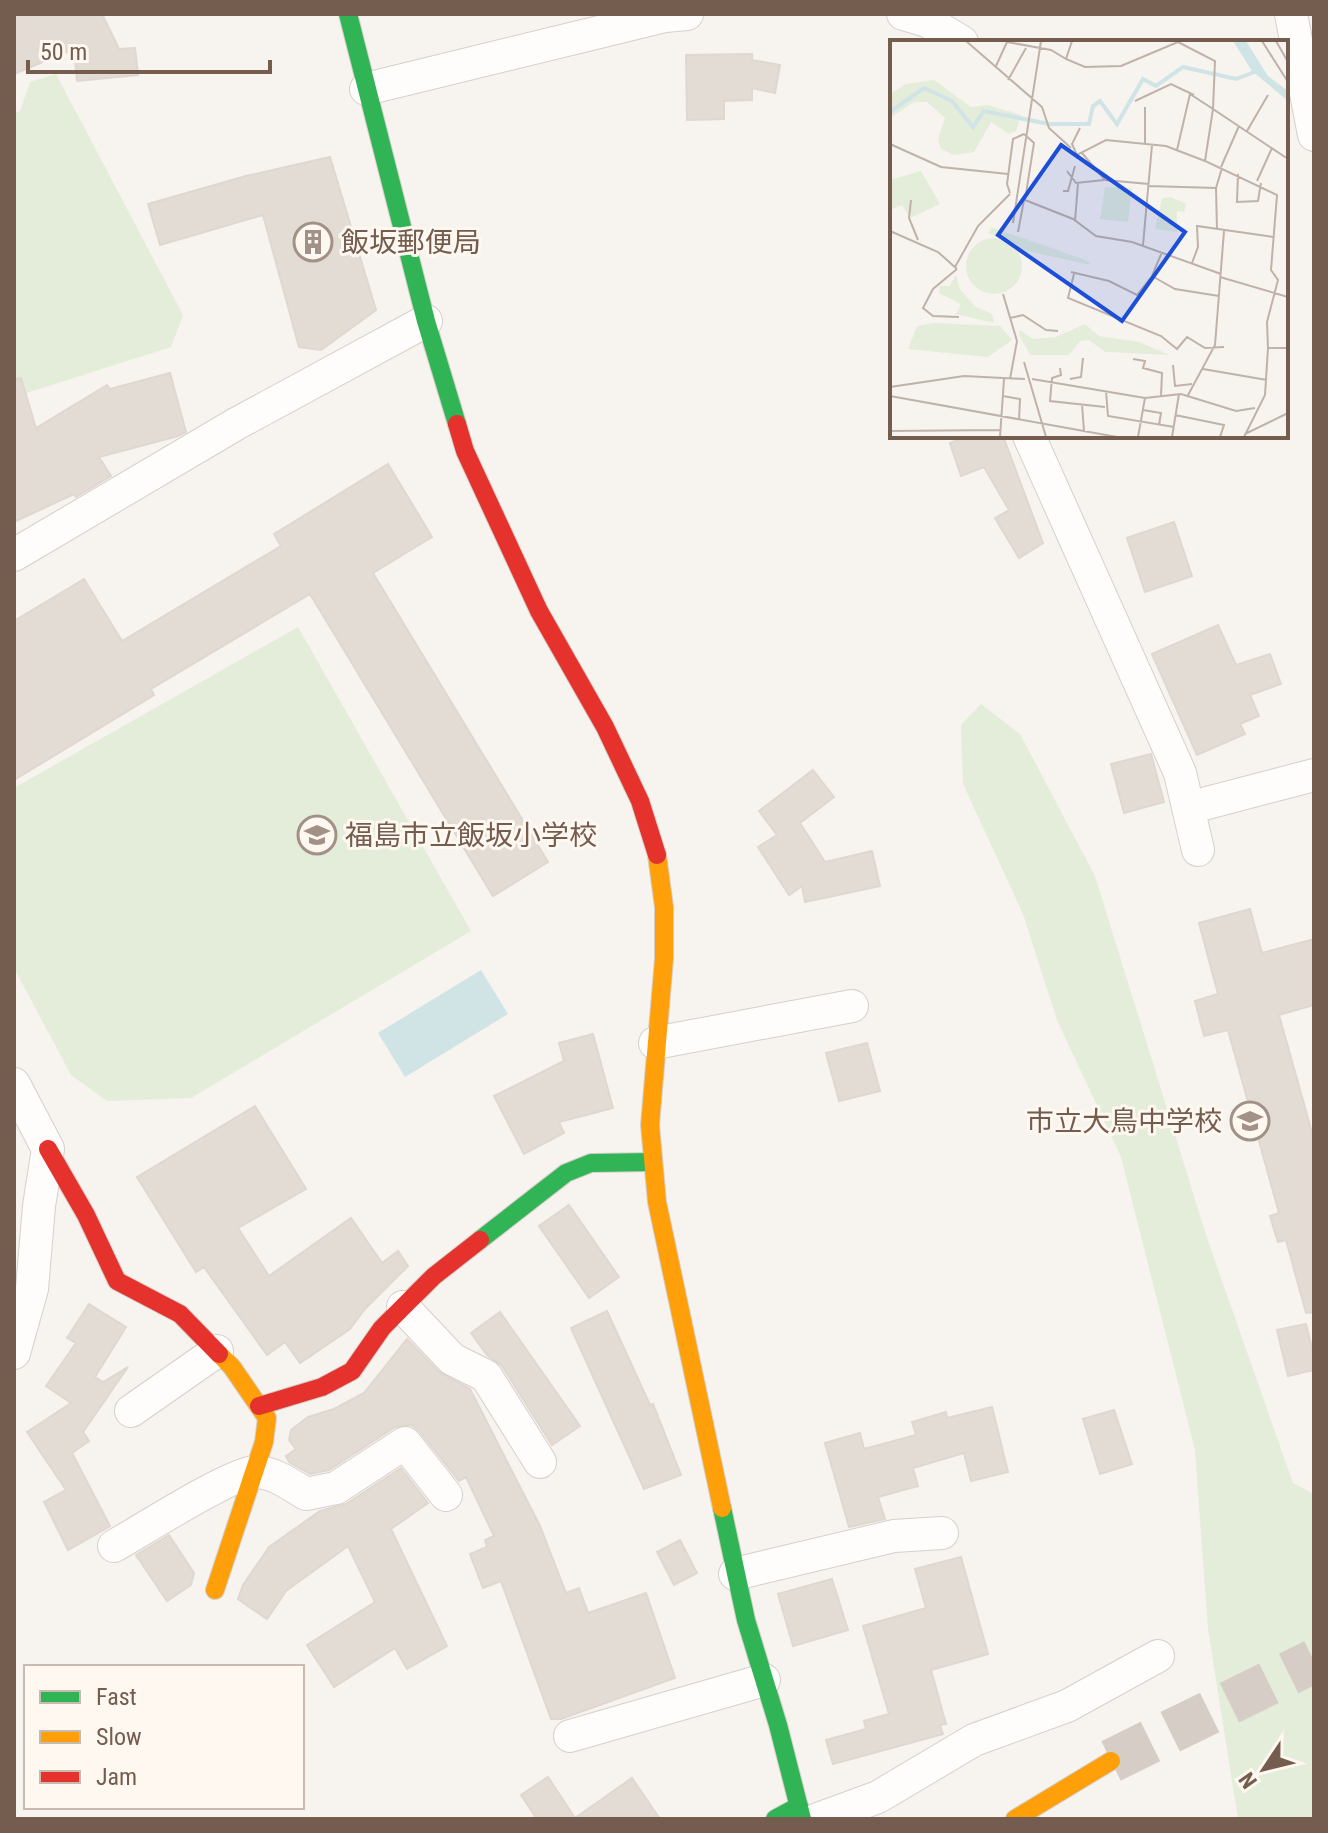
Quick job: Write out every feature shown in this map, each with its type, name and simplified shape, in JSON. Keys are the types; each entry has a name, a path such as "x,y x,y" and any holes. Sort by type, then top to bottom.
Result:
{"main road":[{"path":"348,14 426,321 465,451 539,611 605,727 640,801 656,849 664,907 664,959 650,1125 657,1202 746,1620 806,1815 775,1819"},
{"path":"48,1149 86,1215 117,1281 180,1314 232,1367 267,1418 264,1442 215,1590"},
{"path":"259,1406 322,1387 352,1371 382,1328 434,1276 566,1173 591,1163 653,1162"},
{"path":"1015,1819 1111,1761"}],"street":[{"path":"903,14 927,21 960,40"},
{"path":"1291,14 1314,135"},
{"path":"366,89 672,15"},
{"path":"14,555 236,424 426,321"},
{"path":"1030,438 1180,773 1198,850"},
{"path":"1188,808 1314,775"},
{"path":"655,1043 852,1006"},
{"path":"14,1084 48,1149 32,1289 14,1353"},
{"path":"403,1307 452,1359 486,1376 540,1462"},
{"path":"131,1411 217,1351"},
{"path":"114,1546 224,1483 254,1472 281,1479 306,1494 336,1488 405,1443 446,1495"},
{"path":"735,1574 894,1536 942,1533"},
{"path":"806,1815 878,1797 974,1740 1067,1706 1158,1656"},
{"path":"570,1736 764,1680"}],"green space":[{"path":"56,74 183,315 171,347 14,397 14,114 20,111 30,82"},
{"path":"298,627 471,931 191,1098 107,1101 71,1075 14,968 14,788"},
{"path":"981,704 1020,734 1095,876 1207,1238 1293,1483 1314,1494 1314,1819 1238,1819 1208,1629 1195,1450 1121,1157 1057,1020 1023,914 963,784 961,725"}],"shaded area":[{"path":"481,970 508,1014 405,1077 378,1033"}],"building":[{"path":"14,14 102,14 119,49 135,48 138,75 77,81 74,49 14,74"},
{"path":"752,54 752,60 780,65 775,93 752,88 752,100 724,101 724,119 687,120 686,55"},
{"name":"飯坂郵便局","path":"330,157 376,310 321,350 299,347 263,215 160,245 148,204 246,176"},
{"path":"170,373 186,432 99,457 111,476 76,497 74,494 14,522 14,379 21,378 36,428 107,385 110,389"},
{"path":"963,438 1004,438 1043,543 1019,558 995,518 1009,510 984,467 961,476 950,443"},
{"path":"388,464 432,537 373,573 548,862 493,896 310,594 151,689 154,695 14,780 14,621 84,579 122,641 281,546 274,534"},
{"path":"1174,522 1192,576 1145,592 1127,538"},
{"path":"1218,625 1236,665 1270,654 1281,684 1250,695 1259,716 1240,724 1245,734 1197,755 1152,654"},
{"path":"1151,754 1164,802 1124,813 1111,764"},
{"path":"813,770 834,797 800,823 825,862 872,851 880,886 805,902 802,886 789,895 758,847 777,835 759,811"},
{"path":"1250,909 1262,953 1314,939 1314,1005 1279,1015 1314,1140 1314,1312 1306,1313 1286,1240 1278,1242 1270,1216 1279,1213 1228,1030 1204,1036 1195,1001 1218,994 1199,923"},
{"path":"593,1034 613,1108 559,1122 564,1133 524,1154 494,1096 564,1061 559,1043"},
{"path":"867,1043 880,1091 839,1101 826,1053"},
{"path":"255,1106 306,1189 238,1228 269,1276 351,1218 382,1263 398,1251 408,1266 364,1310 350,1329 300,1363 285,1342 267,1355 204,1267 196,1272 137,1177"},
{"path":"569,1205 619,1277 589,1298 539,1226"},
{"path":"89,1304 126,1327 95,1377 103,1382 128,1367 83,1432 89,1441 72,1453 110,1526 68,1550 44,1502 66,1490 27,1432 71,1403 46,1386 76,1343 67,1338"},
{"path":"607,1311 650,1405 653,1404 681,1475 644,1489 571,1328"},
{"path":"500,1312 580,1426 552,1445 502,1366 487,1355 471,1333"},
{"path":"1306,1324 1314,1370 1288,1376 1277,1330"},
{"path":"407,1339 439,1372 470,1389 540,1526 566,1593 579,1588 588,1613 646,1593 675,1678 561,1719 551,1719 501,1581 483,1588 470,1554 487,1547 485,1540 494,1536 466,1477 459,1481 412,1425 395,1427 329,1470 310,1474 289,1462 286,1456 296,1449 289,1440 291,1430 308,1417 334,1409 364,1393"},
{"path":"992,1407 1008,1472 971,1481 964,1453 913,1468 918,1486 878,1497 885,1519 849,1527 825,1443 860,1433 864,1449 916,1435 912,1422 946,1412 947,1418"},
{"path":"1114,1410 1132,1464 1100,1474 1083,1419"},
{"path":"401,1468 428,1503 391,1529 447,1646 407,1669 395,1648 334,1687 307,1645 375,1602 348,1546 286,1591 267,1619 238,1599 243,1585 269,1547 320,1511 346,1504"},
{"path":"169,1535 194,1573 191,1585 167,1601 136,1555"},
{"path":"680,1540 697,1573 674,1585 657,1552"},
{"path":"961,1557 988,1654 931,1670 946,1724 940,1725 943,1734 833,1764 826,1740 866,1729 864,1721 889,1714 863,1626 926,1608 915,1569"},
{"path":"832,1579 848,1630 793,1646 778,1594"},
{"path":"548,1777 575,1818 632,1778 660,1819 537,1819 521,1795"}],"tunnel":[{"path":"1111,1761 1314,1661"}],"traffic: fast":[{"path":"348,14 426,321 457,424"},
{"path":"480,1240 566,1173 591,1163 653,1162"},
{"path":"722,1508 746,1620 802,1819"},
{"path":"775,1819 799,1806"}],"traffic: slow":[{"path":"657,855 664,907 664,959 650,1125 657,1202 722,1508"},
{"path":"215,1590 264,1442 267,1418 232,1367 219,1354"},
{"path":"1015,1819 1111,1761"}],"traffic: jam":[{"path":"457,424 465,451 539,611 605,727 640,801 657,855"},
{"path":"48,1149 86,1215 117,1281 180,1314 219,1354"},
{"path":"259,1406 322,1387 352,1371 382,1328 434,1276 480,1240"}],"place":[{"name":"飯坂郵便局","path":"313,242"},
{"name":"福島市立飯坂小学校","path":"317,835"},
{"name":"市立大鳥中学校","path":"1250,1121"}]}
